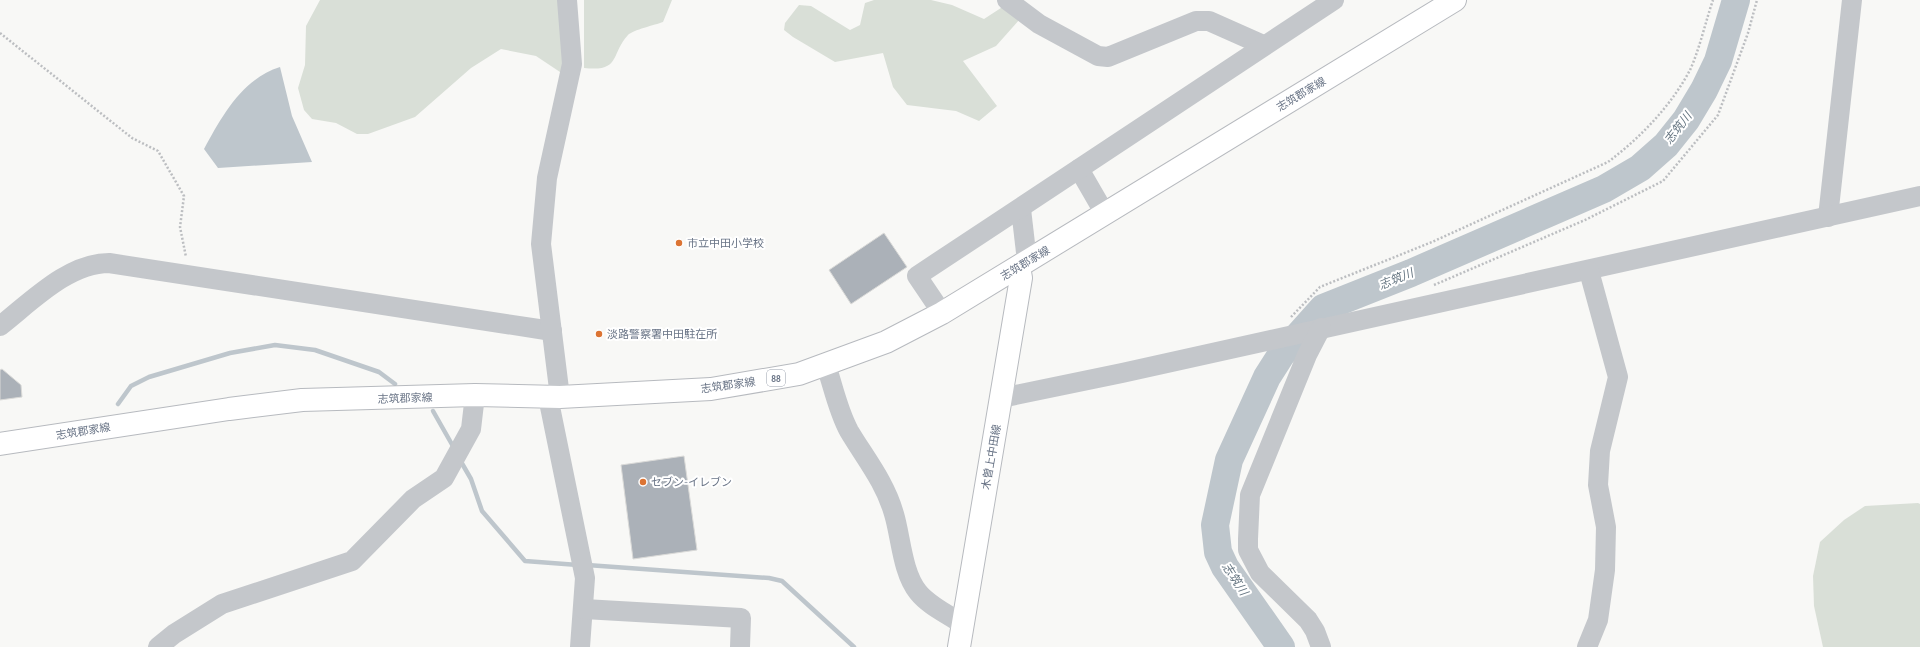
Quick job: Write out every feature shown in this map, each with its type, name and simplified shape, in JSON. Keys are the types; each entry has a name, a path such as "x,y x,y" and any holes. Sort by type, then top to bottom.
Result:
{"main road":[{"name":"志筑郡家線","path":"0,444 228,409 302,400 475,395 554,397 711,389 799,374 886,342 942,313 1455,0"},
{"name":"木曽上中田線","path":"958,647 1023,264"}],"street":[{"path":"567,0 572,64 547,178 541,232 543,267 552,331 554,397 585,578 584,609 580,647"},
{"path":"1007,0 1039,24 1098,56 1108,57 1196,22 1209,21 1263,45"},
{"path":"942,313 917,276 1229,71 1263,45 1334,0"},
{"path":"1828,217 1852,0"},
{"path":"1079,169 1106,214"},
{"path":"1001,398 1122,374 1920,196"},
{"path":"1021,209 1023,264"},
{"path":"0,326 64,277 83,266 97,263 109,263 552,331"},
{"path":"1587,647 1598,620 1605,570 1606,527 1598,485 1600,451 1618,377 1589,271"},
{"path":"1319,329 1250,495 1248,550 1260,573 1308,620 1315,630 1321,647"},
{"path":"826,364 848,429 880,479 894,514 901,546 912,581 918,592 930,603 962,624"},
{"path":"158,647 174,634 222,604 352,561 413,499 444,478 471,429 475,395"},
{"path":"584,609 741,618 740,647"}],"path":[{"path":"1280,339 1288,319 1320,287 1432,242 1601,166 1627,148 1672,100 1691,69 1713,0"},
{"path":"1428,287 1584,220 1663,181 1718,115 1748,33 1758,0"},
{"path":"0,33 132,138 158,151 184,196 180,227 190,275"}],"shaded area":[{"path":"320,0 560,0 566,76 536,56 501,49 471,68 415,117 368,134 357,134 336,123 312,119 304,110 298,88 305,65 306,26"},
{"path":"584,0 672,0 663,22 639,29 628,35 622,42 609,65 596,69 584,68"},
{"path":"874,0 931,0 952,5 984,19 1004,6 1019,20 996,46 963,61 997,106 979,121 956,111 907,105 893,87 883,53 835,62 784,30 785,23 799,5 811,6 850,30 860,25 865,3"},
{"path":"280,67 292,116 312,162 218,168 204,149 218,124 234,100 244,90 255,80"},
{"path":"1920,504 1920,647 1823,647 1814,606 1813,576 1820,542 1844,520 1865,506"}],"building":[{"path":"884,233 907,267 851,304 829,270"},
{"path":"2,369 21,385 22,397 0,400 0,370"},
{"path":"684,456 697,550 633,559 621,465"}],"waterway":[{"name":"志筑川","path":"1281,647 1225,567 1218,552 1215,525 1229,460 1267,377 1281,355 1323,308 1411,273 1604,189 1640,168 1666,145 1686,120 1704,90 1718,61 1736,0"},
{"path":"118,404 131,386 149,377 230,353 275,345 315,350 379,372 395,384"},
{"path":"433,411 454,448"},
{"path":"460,460 471,479 482,511 525,561 578,565"},
{"path":"587,565 769,578 782,581 854,647"}],"place":[{"name":"市立中田小学校","path":"679,243"},
{"name":"淡路警察署中田駐在所","path":"599,334"},
{"name":"セブン-イレブン","path":"643,482"}]}
